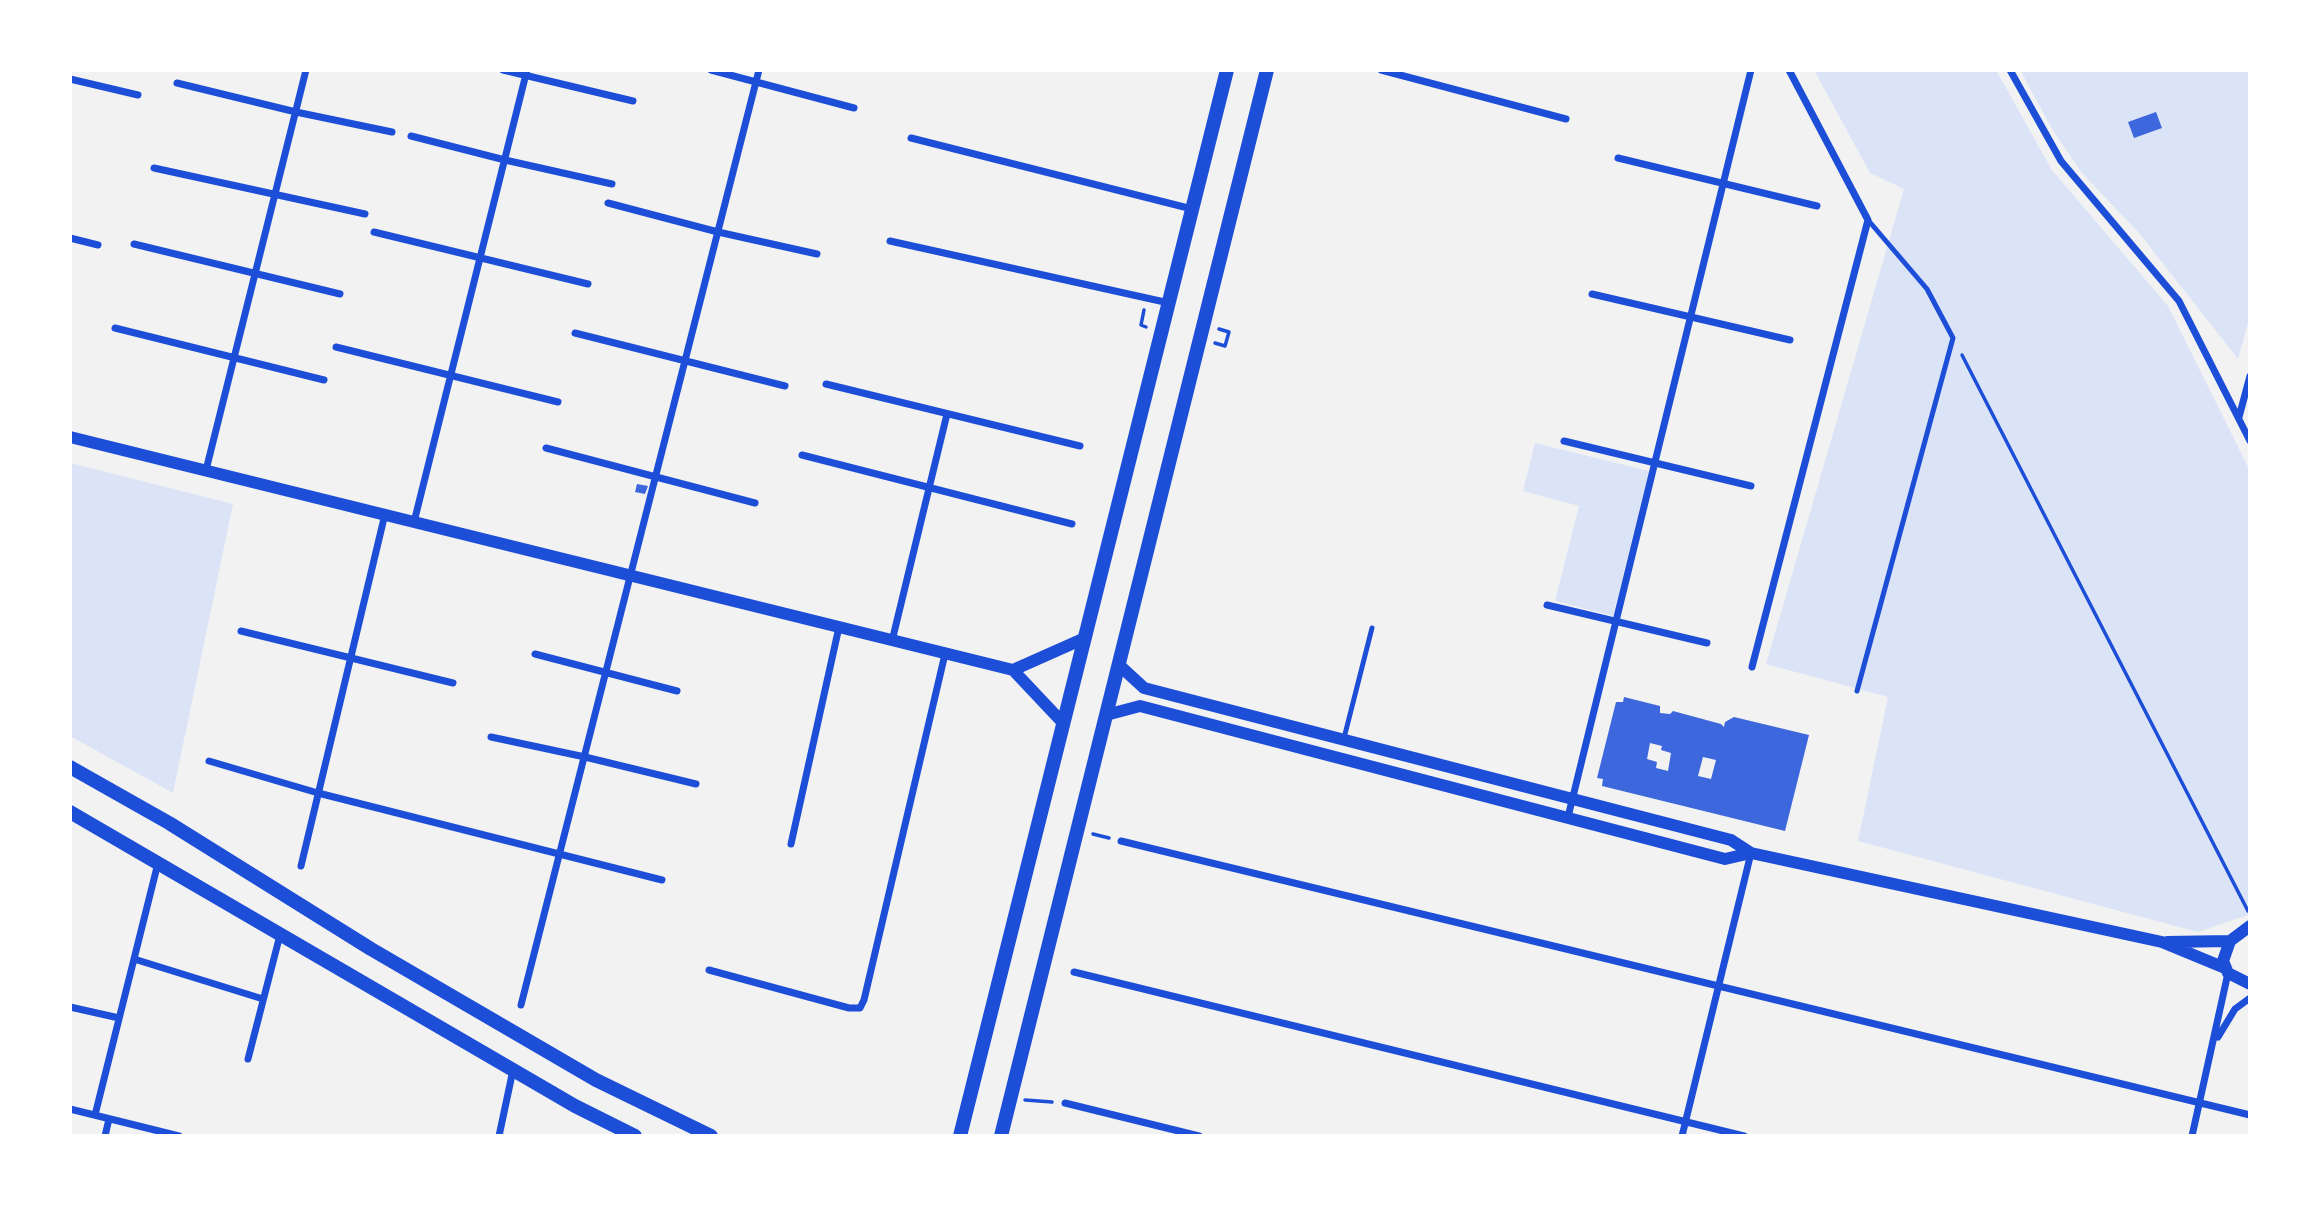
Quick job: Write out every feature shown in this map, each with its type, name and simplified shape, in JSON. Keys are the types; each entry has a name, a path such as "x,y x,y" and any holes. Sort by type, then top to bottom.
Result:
{"main road":[{"path":"951,1136 961,1130 1227,70"},
{"path":"1001,1136 1267,70"},
{"path":"70,767 169,823 371,949 584,1073 711,1136"},
{"path":"70,812 575,1106 635,1136"}],"street":[{"path":"206,470 306,70"},
{"path":"503,70 527,72 633,101"},
{"path":"711,70 854,108"},
{"path":"521,1005 760,70"},
{"path":"1381,70 1566,119"},
{"path":"1568,817 1751,70"},
{"path":"1752,667 1868,220 1789,70"},
{"path":"2010,70 2061,161 2179,300 2250,441"},
{"path":"414,522 527,72"},
{"path":"70,79 138,95"},
{"path":"177,83 392,132"},
{"path":"411,136 612,184"},
{"path":"911,138 1192,209"},
{"path":"1618,158 1817,206"},
{"path":"155,168 365,215"},
{"path":"608,203 817,254"},
{"path":"374,232 587,284"},
{"path":"70,238 98,245"},
{"path":"890,241 1169,303"},
{"path":"134,244 340,294"},
{"path":"1592,294 1790,340"},
{"path":"115,328 324,380"},
{"path":"575,332 785,386"},
{"path":"336,347 558,402"},
{"path":"2239,417 2250,376"},
{"path":"826,384 1080,446"},
{"path":"892,641 947,414"},
{"path":"70,437 1013,670 1063,723"},
{"path":"1564,441 1751,486"},
{"path":"546,448 755,503"},
{"path":"802,455 1072,524"},
{"path":"301,866 384,514"},
{"path":"1547,605 1707,643"},
{"path":"792,844 839,627"},
{"path":"241,631 453,682"},
{"path":"1013,670 1085,638"},
{"path":"709,970 849,1008 860,1008 945,653"},
{"path":"534,654 677,691"},
{"path":"1119,665 1144,688 1731,840 1751,853 2162,943 2250,984"},
{"path":"1106,715 1140,706 1725,859 1751,853"},
{"path":"491,737 696,784"},
{"path":"209,761 318,793 662,880"},
{"path":"1121,841 2250,1115"},
{"path":"1682,1136 1751,853"},
{"path":"95,1115 158,862"},
{"path":"2192,1136 2213,1047 2226,971 2224,955 2230,941 2250,926"},
{"path":"248,1059 280,934"},
{"path":"2162,943 2230,941"},
{"path":"134,959 264,999"},
{"path":"1074,972 1744,1136"},
{"path":"2213,1047 2235,1009 2250,998"},
{"path":"70,1006 119,1018"},
{"path":"499,1136 513,1070"},
{"path":"1065,1103 1199,1136"},
{"path":"70,1109 179,1136"},
{"path":"105,1136 109,1119"}],"lane":[{"path":"1857,691 1953,338 1927,289 1868,220"},
{"path":"1344,738 1372,628"}],"path":[{"path":"1141,325 1144,312"},
{"path":"1225,346 1229,332"},
{"path":"1953,338 2250,915"},
{"path":"1078,829 1121,841"},
{"path":"1011,1099 1065,1103"}],"shaded area":[{"path":"1814,70 1996,70 2052,170 2168,306 2250,471 2250,914 2198,932 1858,841 1888,697 1766,664 1904,189 1870,173"},
{"path":"2020,70 2250,70 2250,316 2238,359 2139,233 2081,172 2052,129"},
{"path":"1535,443 1649,471 1613,616 1555,601 1579,506 1523,491"},
{"path":"70,463 233,504 173,793 70,736"}],"building":[{"path":"2156,112 2162,128 2134,138 2128,122"},
{"path":"637,484 648,486 645,494 635,492"},
{"path":"1624,697 1660,706 1660,713 1670,714 1673,711 1724,727 1725,722 1734,717 1809,735 1785,831 1602,786 1603,779 1597,778 1616,702 1623,702","holes":["1650,743 1662,746 1661,750 1671,753 1668,771 1656,768 1657,762 1647,759","1703,757 1716,760 1711,779 1698,776"]}]}
